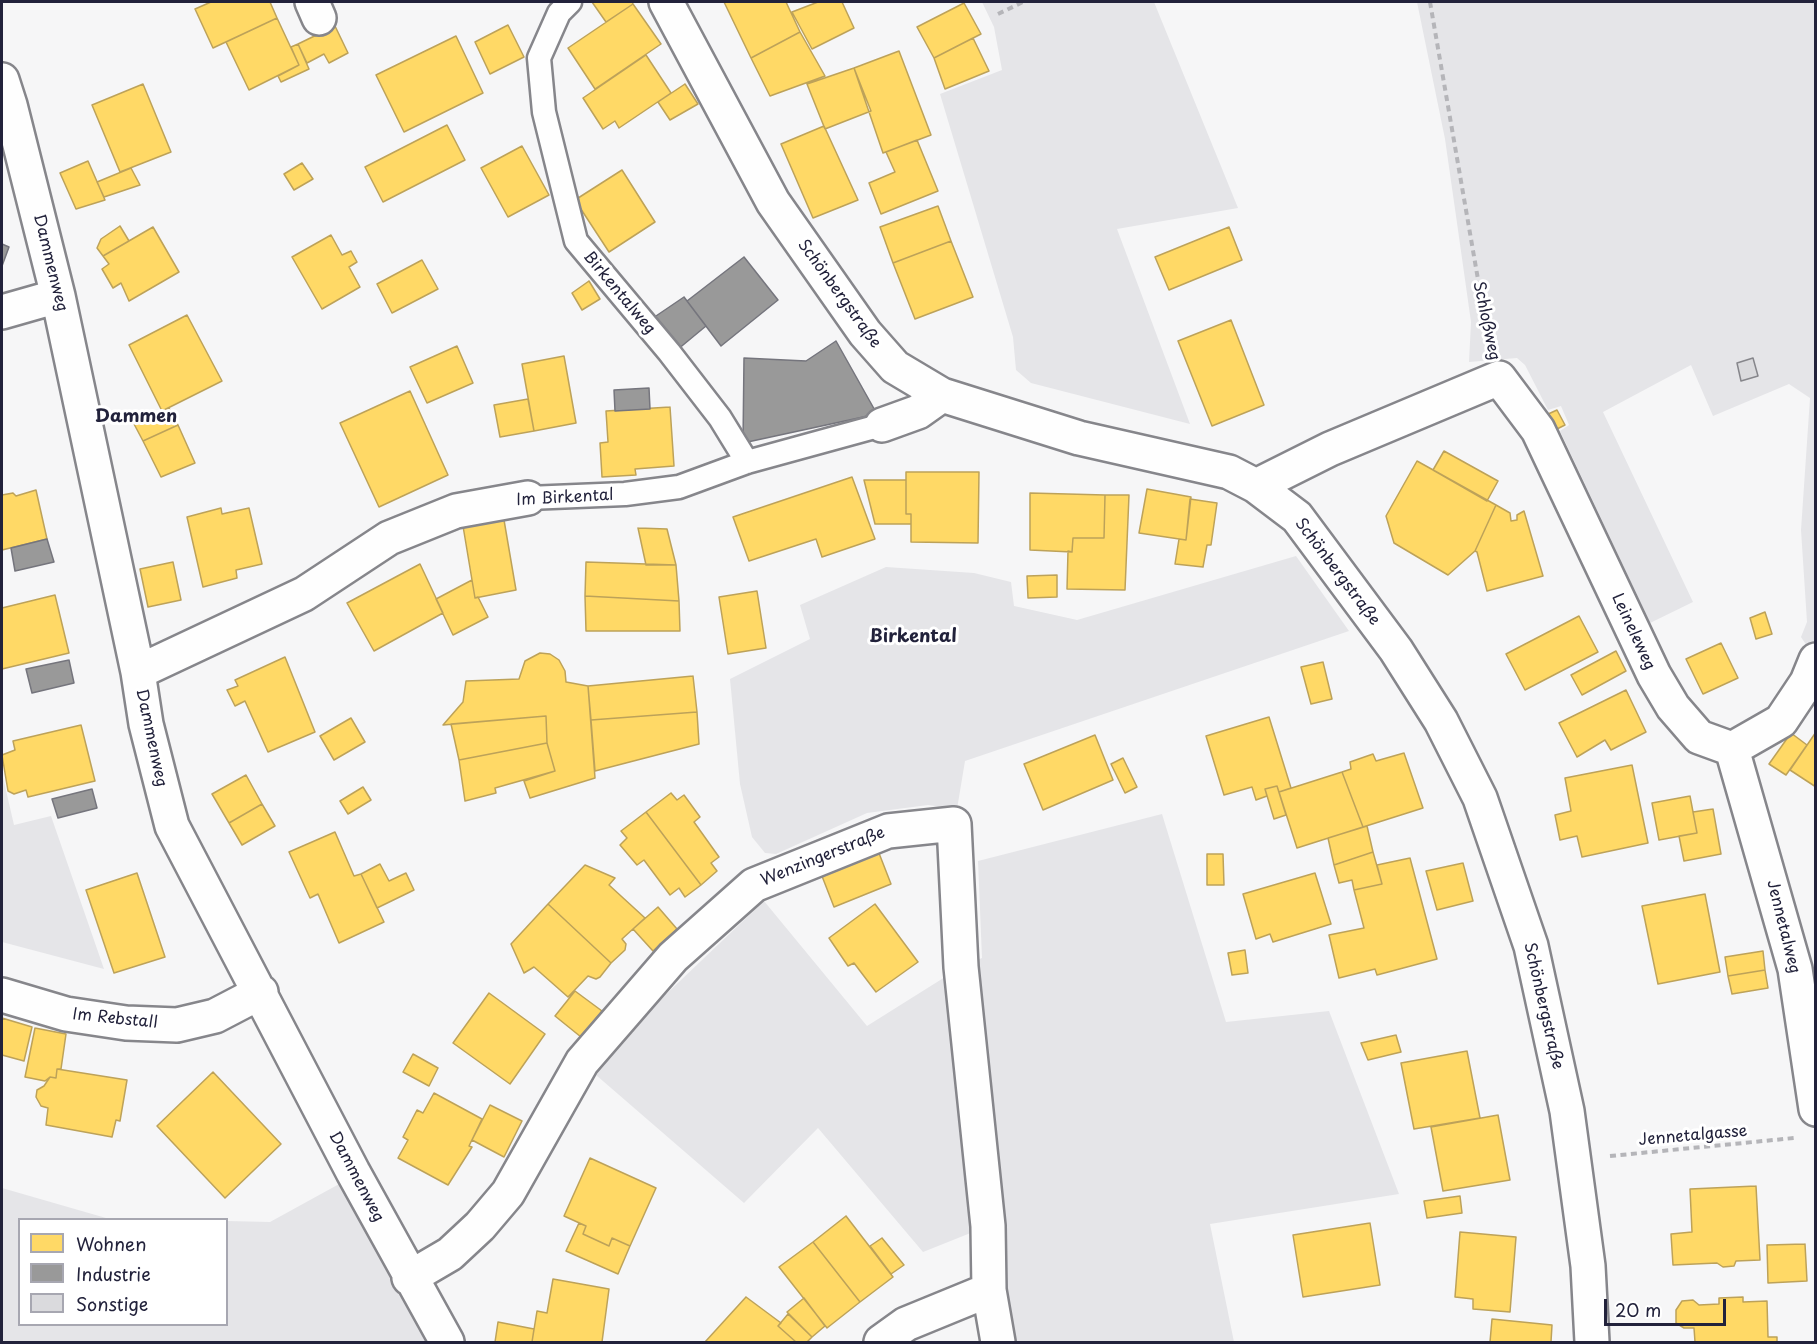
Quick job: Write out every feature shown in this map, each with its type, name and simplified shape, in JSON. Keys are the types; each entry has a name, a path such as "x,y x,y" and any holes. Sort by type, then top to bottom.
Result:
{"street":[{"name":"Schönbergstraße","path":"666,2 773,201 846,307 895,367 942,394 1079,438 1229,472 1256,486 1297,517 1396,650 1441,721 1480,798 1531,946 1567,1111 1588,1266 1592,1342"},
{"name":"Dammenweg","path":"2,80 58,296 138,672 156,770 172,826 409,1278 447,1342"},
{"path":"2,312 58,296"},
{"name":"Schloßweg","path":"1256,486 1330,449 1499,378"},
{"name":"Leineleweg","path":"1499,378 1538,430 1649,667 1673,707 1699,737 1732,749"},
{"name":"Im Birkental","path":"882,425 918,412 942,394"},
{"name":"Im Birkental","path":"138,672 304,594 389,538 456,511 528,498"},
{"path":"1732,749 1781,722 1807,682 1815,660"},
{"name":"Jennetalweg","path":"1732,749 1795,969 1810,1123"},
{"name":"Wenzingerstraße","path":"409,1278 450,1254 480,1226 508,1192 582,1062 673,957 754,885 888,831 954,824 961,967 988,1226 989,1290 998,1342"},
{"name":"Im Rebstall","path":"2,995 66,1014 126,1023 177,1025 215,1016 261,992"},
{"path":"881,1342 906,1324 989,1290"}],"lane":[{"name":"Birkentalweg","path":"570,2 559,14 539,58 544,112 576,241 684,371 720,418 747,462"},
{"name":"Im Birkental","path":"528,498 625,494 679,487 747,462 882,425"}],"path":[{"path":"998,14 1023,2"},
{"name":"Schloßweg","path":"1430,2 1486,331 1499,378"},
{"name":"Jennetalgasse","path":"1572,1159 1810,1123"}],"shaded area":[{"path":"982,2 1154,2 1238,208 1117,229 1190,424 1031,383 1016,370 1013,337 940,94 1002,70 994,27"},
{"path":"1417,2 1815,2 1815,658 1801,637 1807,622 1801,530 1810,398 1789,384 1713,416 1691,365 1603,412 1693,602 1650,623 1560,431 1569,425 1561,406 1548,410 1525,365 1517,358 1469,362 1471,322 1445,139"},
{"path":"1296,556 1349,631 965,761 957,809 928,805 867,813 776,854 765,853 752,837 740,784 730,679 810,639 800,605 886,567 974,573 1011,582 1014,606 1077,620"},
{"path":"2,773 14,825 51,816 104,969 2,942"},
{"path":"1162,814 1226,1022 1329,1011 1399,1194 1210,1224 1234,1342 1009,1342 988,1226 923,1252 818,1128 744,1203 596,1075 660,1000 764,901 867,1026 961,967 982,958 978,861"},
{"path":"341,1183 431,1342 2,1342 2,1188 106,1218 18,1218 18,1326 228,1326 228,1221 270,1222"}],"building: Wohnen":[{"path":"211,2 270,2 277,18 213,48 195,9"},
{"path":"592,2 632,2 633,4 606,22"},
{"path":"724,2 786,2 800,32 751,58"},
{"path":"818,2 842,2 854,28 812,49 792,12"},
{"path":"964,3 981,34 934,58 917,27"},
{"path":"633,4 661,44 595,89 568,48"},
{"path":"277,18 299,65 249,90 226,42"},
{"path":"508,25 524,57 490,74 475,42"},
{"path":"335,26 348,53 329,63 324,54 307,63 298,44"},
{"path":"800,32 825,76 770,96 751,58"},
{"path":"456,36 483,93 404,132 376,75"},
{"path":"973,38 989,71 945,89 934,58"},
{"path":"298,44 309,69 281,82 278,76 299,65 291,47"},
{"path":"899,51 931,135 883,153 854,68"},
{"path":"646,55 671,93 619,128 615,121 603,129 583,98"},
{"path":"854,68 871,111 825,129 807,84"},
{"path":"143,84 171,152 120,172 92,105"},
{"path":"685,84 698,104 670,120 658,102"},
{"path":"447,125 465,160 383,202 365,167"},
{"path":"824,126 858,200 813,218 781,144"},
{"path":"917,140 938,191 881,214 869,183 895,172 886,152"},
{"path":"522,146 549,195 508,217 481,168"},
{"path":"88,161 105,200 76,209 60,173"},
{"path":"302,163 313,179 294,190 284,174"},
{"path":"131,168 140,185 104,197 97,182"},
{"path":"622,170 655,222 609,252 575,200"},
{"path":"938,206 951,241 893,263 880,227"},
{"path":"120,226 129,241 103,256 97,248 101,239"},
{"path":"153,227 179,272 129,301 121,283 113,288 102,269 109,264 103,256"},
{"path":"1229,227 1242,260 1169,290 1155,257"},
{"path":"331,235 342,255 351,251 357,262 349,267 360,287 322,309 292,257"},
{"path":"951,241 973,297 915,319 893,263"},
{"path":"422,260 438,289 392,313 377,284"},
{"path":"589,281 600,299 582,310 572,293"},
{"path":"187,315 222,381 162,411 129,345"},
{"path":"1231,320 1264,405 1212,426 1178,341"},
{"path":"457,346 473,383 427,403 410,367"},
{"path":"564,356 576,423 534,431 522,364"},
{"path":"410,391 448,475 379,507 340,423"},
{"path":"528,399 534,431 500,437 494,405"},
{"path":"670,407 674,466 635,469 636,475 602,477 600,443 608,442 606,411"},
{"path":"169,408 178,425 143,441 134,424"},
{"path":"1557,410 1565,425 1553,431 1546,415"},
{"path":"178,425 195,463 161,477 143,441"},
{"path":"1444,451 1498,481 1487,501 1433,470"},
{"path":"1417,461 1496,505 1475,551 1448,575 1394,543 1386,516"},
{"path":"906,472 979,472 978,543 911,542 911,514 906,514"},
{"path":"852,477 875,539 822,557 816,539 749,561 733,517"},
{"path":"864,480 906,480 906,514 911,514 911,524 875,524"},
{"path":"1147,489 1191,497 1186,540 1139,533"},
{"path":"36,490 47,539 2,550 2,495 13,493 16,496"},
{"path":"1030,493 1105,495 1104,538 1073,538 1072,552 1030,550"},
{"path":"1105,495 1129,495 1125,590 1067,589 1068,551 1072,552 1073,538 1104,538"},
{"path":"1190,499 1217,503 1211,545 1207,545 1203,567 1175,564 1179,539 1186,540"},
{"path":"1496,505 1510,513 1511,521 1517,520 1517,515 1524,511 1543,576 1487,591 1475,551"},
{"path":"221,508 222,514 249,508 262,564 236,570 237,578 203,587 187,517"},
{"path":"504,520 516,590 475,598 463,526"},
{"path":"638,528 667,529 676,565 646,565"},
{"path":"173,562 181,600 148,607 140,569"},
{"path":"586,562 676,565 679,601 585,596"},
{"path":"420,564 443,613 374,651 347,603"},
{"path":"1057,575 1057,597 1028,598 1027,576"},
{"path":"472,580 475,598 478,597 488,617 453,635 436,599"},
{"path":"757,591 766,648 728,654 719,597"},
{"path":"55,595 69,653 2,669 2,608"},
{"path":"585,596 679,601 680,631 586,631"},
{"path":"1765,612 1772,634 1756,639 1750,618"},
{"path":"1579,616 1598,652 1525,690 1506,654"},
{"path":"1721,643 1738,678 1703,694 1686,659"},
{"path":"1616,651 1626,671 1582,695 1571,675"},
{"path":"540,653 550,654 559,660 565,671 566,682 588,686 595,778 530,798 524,781 555,771 547,743 546,716 443,725 463,702 466,681 519,679 525,661"},
{"path":"285,657 315,732 268,752 245,701 235,706 227,690 238,686 235,680"},
{"path":"1323,662 1332,699 1311,704 1301,667"},
{"path":"693,676 697,712 591,720 588,686"},
{"path":"1626,690 1646,732 1611,750 1605,740 1577,757 1559,723"},
{"path":"697,712 699,744 595,771 591,720"},
{"path":"546,716 547,743 459,760 451,724"},
{"path":"1269,717 1291,788 1279,792 1277,786 1265,789 1267,796 1256,800 1252,787 1224,795 1206,736"},
{"path":"351,718 365,742 334,760 320,736"},
{"path":"81,725 95,781 28,797 26,790 14,794 8,791 2,755 15,750 13,741"},
{"path":"1816,732 1816,787 1790,770"},
{"path":"1791,733 1807,745 1786,775 1769,764"},
{"path":"1095,735 1113,780 1043,810 1024,764"},
{"path":"547,743 555,771 495,788 496,793 465,801 459,760"},
{"path":"1404,753 1423,808 1363,827 1342,772 1351,769 1350,762 1373,754 1376,761"},
{"path":"1123,758 1137,787 1125,793 1111,764"},
{"path":"1632,765 1648,843 1582,857 1577,836 1560,840 1555,815 1571,811 1565,778"},
{"path":"1342,772 1363,827 1297,848 1279,792"},
{"path":"246,775 262,804 229,823 212,794"},
{"path":"1277,786 1286,815 1274,819 1265,789"},
{"path":"363,787 371,800 348,814 340,801"},
{"path":"671,793 677,800 684,795 700,817 694,822 719,857 711,863 717,871 701,885 646,812"},
{"path":"1690,796 1697,833 1659,840 1652,803"},
{"path":"262,804 275,826 242,845 229,823"},
{"path":"1713,809 1721,854 1684,861 1679,836 1697,833 1693,812"},
{"path":"646,812 701,885 685,897 679,888 670,895 644,860 637,865 620,845 627,838 621,831"},
{"path":"1367,826 1373,852 1334,865 1328,838"},
{"path":"335,832 354,876 361,874 384,922 339,943 318,894 310,898 289,852"},
{"path":"877,848 891,884 834,907 820,871"},
{"path":"1373,852 1382,884 1354,890 1352,880 1339,883 1334,865"},
{"path":"1207,854 1223,854 1224,885 1207,885"},
{"path":"1410,858 1437,959 1377,975 1375,969 1339,978 1329,935 1364,928 1354,890 1382,884 1377,865"},
{"path":"1463,863 1473,901 1437,910 1426,871"},
{"path":"380,864 389,881 406,873 414,890 377,908 361,874"},
{"path":"585,865 615,878 609,885 645,918 622,939 626,944 625,950 611,963 548,904"},
{"path":"137,873 165,957 114,973 86,890"},
{"path":"1315,873 1331,924 1273,942 1270,934 1256,939 1243,894"},
{"path":"1705,894 1720,972 1658,984 1642,906"},
{"path":"548,904 611,963 600,977 596,979 588,976 568,997 534,967 524,973 511,944"},
{"path":"875,904 918,962 876,992 854,963 848,966 829,938"},
{"path":"658,907 677,929 653,951 633,929"},
{"path":"1245,950 1248,973 1232,975 1228,953"},
{"path":"1763,951 1765,970 1728,976 1725,957"},
{"path":"1765,970 1768,988 1732,994 1728,976"},
{"path":"575,991 602,1011 581,1037 555,1016"},
{"path":"489,993 545,1034 510,1084 453,1043"},
{"path":"2,1018 32,1027 24,1061 2,1055"},
{"path":"35,1028 66,1034 61,1069 57,1069 56,1078 50,1077 45,1081 25,1077"},
{"path":"1396,1035 1401,1052 1368,1060 1361,1043"},
{"path":"1467,1051 1480,1118 1414,1129 1401,1063"},
{"path":"413,1054 438,1068 429,1086 403,1072"},
{"path":"57,1069 127,1080 120,1121 116,1120 112,1137 46,1125 48,1108 41,1106 36,1097 37,1090 44,1086 50,1077 56,1078"},
{"path":"213,1072 281,1144 225,1198 157,1126"},
{"path":"434,1093 482,1119 469,1146 472,1147 448,1185 398,1158 408,1140 403,1137 417,1110 423,1113"},
{"path":"490,1105 522,1121 504,1157 472,1140"},
{"path":"1498,1115 1510,1180 1443,1191 1431,1127"},
{"path":"590,1158 656,1188 630,1246 612,1238 609,1246 583,1234 586,1226 564,1216"},
{"path":"1756,1186 1760,1260 1736,1261 1734,1266 1723,1267 1717,1263 1673,1265 1671,1234 1692,1232 1690,1189"},
{"path":"1460,1196 1462,1213 1427,1218 1424,1201"},
{"path":"846,1216 893,1277 860,1302 813,1242"},
{"path":"579,1223 586,1226 583,1234 609,1246 612,1238 630,1246 618,1274 566,1251"},
{"path":"1370,1223 1380,1285 1303,1297 1293,1235"},
{"path":"1460,1232 1516,1237 1510,1312 1473,1309 1473,1299 1455,1297"},
{"path":"882,1238 904,1265 891,1274 870,1246"},
{"path":"813,1242 860,1302 827,1328 779,1267"},
{"path":"1805,1244 1807,1281 1768,1283 1767,1245"},
{"path":"553,1279 609,1289 602,1342 532,1342 537,1311 547,1313"},
{"path":"746,1297 781,1323 778,1326 796,1342 705,1342"},
{"path":"1743,1297 1743,1302 1767,1301 1768,1337 1777,1337 1777,1342 1695,1342 1694,1328 1684,1328 1676,1323 1676,1310 1682,1301 1693,1300 1699,1305 1719,1304 1719,1298"},
{"path":"804,1298 825,1326 812,1337 787,1312"},
{"path":"788,1314 812,1337 807,1342 796,1342 778,1326"},
{"path":"1492,1319 1552,1325 1551,1342 1490,1342"},
{"path":"498,1322 534,1329 532,1342 495,1342"}],"building: Industrie":[{"path":"2,244 9,247 2,266"},
{"path":"744,257 778,300 721,346 687,301"},
{"path":"684,297 706,326 677,350 653,318"},
{"path":"836,341 877,414 743,443 744,358 806,361"},
{"path":"649,388 650,409 615,411 614,390"},
{"path":"47,539 54,562 15,571 11,548"},
{"path":"69,660 74,683 32,693 26,669"},
{"path":"92,789 97,808 58,818 52,799"}],"building: Sonstige":[{"path":"1753,358 1758,376 1741,381 1737,363"}],"district":[{"name":"Dammen","path":"136,417"},
{"name":"Birkental","path":"913,637"}]}
